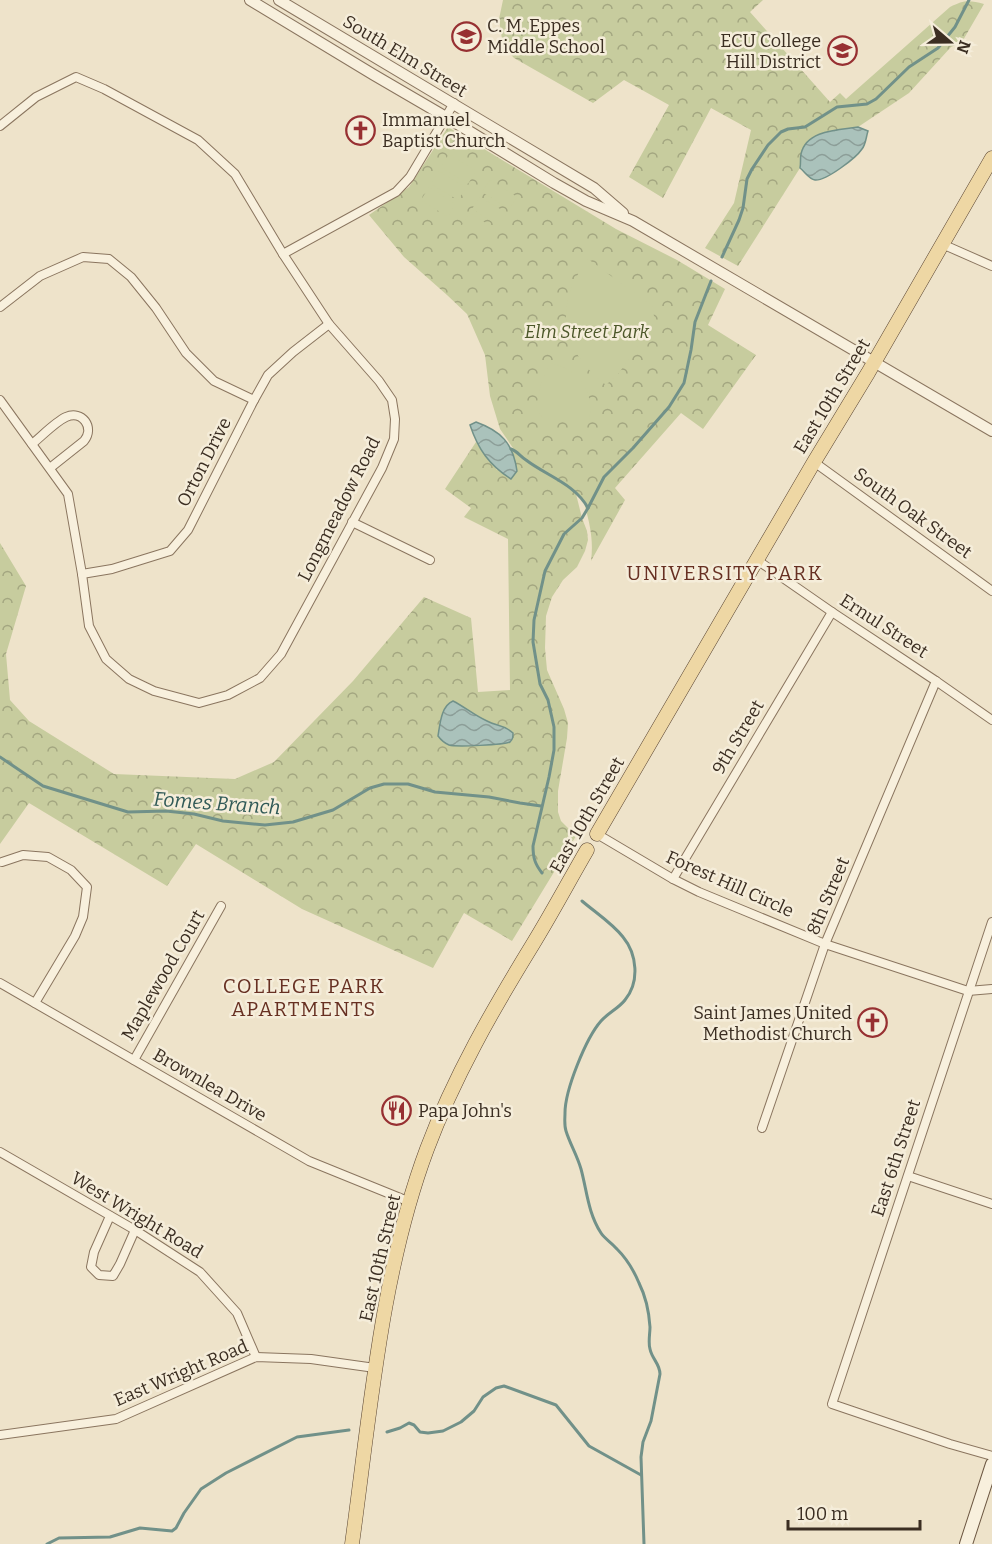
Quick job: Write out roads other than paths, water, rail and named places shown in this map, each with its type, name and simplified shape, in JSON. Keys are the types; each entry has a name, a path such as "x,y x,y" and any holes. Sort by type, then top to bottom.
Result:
{"main road":[{"name":"East 10th Street","path":"352,1544 375,1368 397,1254 410,1202 427,1150 456,1083 486,1025 587,850 992,158"},
{"path":"966,1544 992,1464"}],"street":[{"name":"South Elm Street","path":"279,0 594,188 633,221"},
{"name":"South Elm Street","path":"254,1 554,183 586,201 633,221 992,431"},
{"path":"374,75 383,62"},
{"name":"Longmeadow Road","path":"0,126 36,97 76,77 104,89 198,140 235,174 283,254 329,324 379,381 392,400 395,419 394,439 382,468 281,654 260,678 228,695 199,703 154,691 129,679 106,659 88,626 82,574 68,494 0,400"},
{"path":"283,254 396,192 410,177 454,104"},
{"path":"554,183 563,169"},
{"path":"586,201 594,188"},
{"path":"942,244 992,266"},
{"path":"0,307 40,276 83,256 109,259 131,277 156,308 186,353 214,381 254,400"},
{"name":"Orton Drive","path":"82,574 112,569 170,551 188,530 268,375 329,324"},
{"path":"32,444 66,417 80,417 87,423 89,435 50,468"},
{"name":"South Oak Street","path":"814,462 992,591"},
{"path":"352,522 430,560"},
{"name":"Ernul Street","path":"757,560 992,720"},
{"name":"9th Street","path":"673,879 832,612"},
{"name":"8th Street","path":"762,1128 825,944 936,681"},
{"name":"Forest Hill Circle","path":"597,834 699,892 825,944 968,991 992,989"},
{"path":"2,862 22,855 48,857 70,870 87,886 83,917 75,936 35,1003"},
{"name":"Maplewood Court","path":"134,1060 221,906"},
{"name":"East 6th Street","path":"992,922 832,1404 992,1456"},
{"name":"Brownlea Drive","path":"0,982 309,1161 410,1202"},
{"name":"West Wright Road","path":"0,1152 135,1230 200,1272 237,1313 256,1357"},
{"path":"908,1176 992,1204"},
{"path":"110,1216 93,1252 91,1267 99,1275 113,1276 135,1230"},
{"name":"East Wright Road","path":"0,1435 116,1419 256,1357 310,1359 375,1368"}],"water":[{"path":"858,127 868,131 864,145 859,153 840,168 826,177 815,180 800,168 801,154 809,140 824,133"},
{"path":"476,422 499,434 509,446 517,471 511,479 490,462 481,449 470,425"},
{"path":"453,701 490,723 510,730 513,733 512,740 506,743 453,746 441,740 438,736 442,716 446,707"}],"waterway":[{"path":"722,257 743,208 747,179 768,145 781,132 805,127 837,107 867,104 876,99 909,67 938,48 955,27 969,0"},
{"path":"542,873 535,861 533,846 554,750 554,727 548,700 540,684 533,642 534,620 545,571 564,534 582,518 604,477 669,407 684,383 695,322 711,281"},
{"path":"511,449 568,486 588,508"},
{"name":"Fomes Branch","path":"0,757 43,786 128,812 166,811 194,814 223,821 265,825 293,822 333,810 370,788 384,784 408,784 435,792 489,797 541,806"},
{"path":"582,901 623,937 631,951 635,968 630,993 623,1003 601,1021 583,1052 572,1078 566,1103 565,1129 578,1159 597,1225 627,1261 644,1294 650,1321 649,1346 660,1370 651,1421 643,1442 641,1457 644,1544"},
{"path":"387,1432 409,1423 420,1432 443,1431 461,1422 474,1411 483,1397 496,1388 504,1386 556,1405 589,1446 641,1475"},
{"path":"47,1544 59,1538 110,1537 140,1528 172,1531 201,1489 226,1473 297,1437 349,1430"}],"place":[{"name":"C. M. Eppes Middle School","path":"466,36"},
{"name":"ECU College Hill District","path":"842,51"},
{"name":"Immanuel Baptist Church","path":"361,130"},
{"name":"Saint James United Methodist Church","path":"873,1023"},
{"name":"Papa John's","path":"397,1111"}],"district":[{"name":"UNIVERSITY PARK","path":"725,573"},
{"name":"COLLEGE PARK APARTMENTS","path":"304,998"}],"park label":[{"name":"Elm Street Park","path":"587,332"}]}
